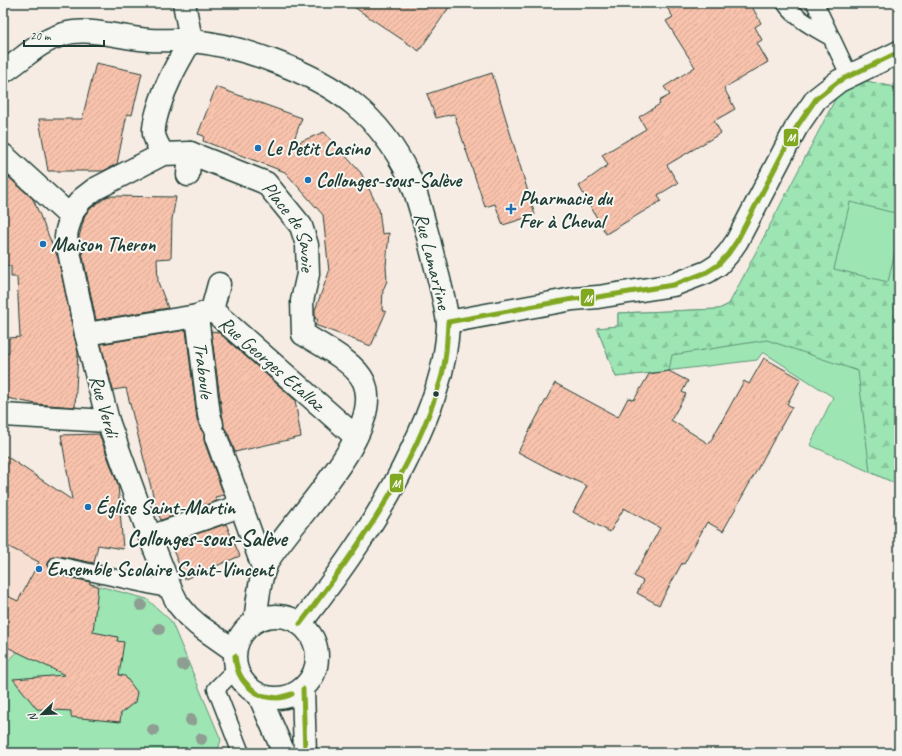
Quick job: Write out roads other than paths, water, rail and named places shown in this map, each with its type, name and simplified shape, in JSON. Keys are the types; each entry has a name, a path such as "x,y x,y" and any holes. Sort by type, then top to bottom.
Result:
{"street":[{"path":"162,154 154,134 157,115 164,90 170,76 191,40 184,3"},
{"name":"Rue Lamartine","path":"3,72 43,42 66,33 78,31 148,40 191,40 226,46 294,69 329,86 346,97 373,122 398,155 410,179 430,244 443,295 448,322 440,380 425,423 376,519 300,624"},
{"path":"448,322 573,299 598,297 673,285 708,272 718,265 728,254 737,240 796,128 816,99 827,89 849,75 899,52"},
{"path":"188,175 190,153"},
{"name":"Place de Savoie","path":"162,154 190,153 266,182 301,226 307,245 308,274 298,324 303,334 352,366 360,375 368,398 368,407 356,437"},
{"name":"Rue Verdi","path":"162,154 94,189 82,198 74,209 66,237 86,334 108,421 170,590 178,604 188,616 235,660"},
{"path":"3,155 71,217"},
{"path":"204,313 219,284"},
{"name":"Rue Georges Etallaz","path":"86,334 204,313 356,437"},
{"name":"Traboule","path":"204,313 209,415 240,506 264,570"},
{"path":"3,415 108,421"},
{"path":"255,621 264,570 270,558 318,495 347,454 356,437"},
{"path":"150,537 240,506"},
{"path":"274,615 292,619 300,624 308,631 314,640 317,650 315,671 310,681 303,689 286,697 277,699 259,695 251,690 245,684 235,660 237,642 242,633 255,621 274,615"},
{"path":"303,689 305,753"},
{"path":"259,695 284,753"}],"lane":[{"path":"785,3 801,21 832,38"},
{"path":"815,3 849,75"},
{"path":"58,565 170,590"},
{"path":"235,660 216,689 241,753"}],"place":[{"name":"Le Petit Casino","path":"258,148"},
{"name":"Collonges-sous-Salève","path":"308,180"},
{"name":"Pharmacie du Fer à Cheval","path":"511,209"},
{"name":"Maison Theron","path":"43,244"},
{"name":"Église Saint-Martin","path":"88,507"},
{"name":"Ensemble Scolaire Saint-Vincent","path":"39,569"}],"district":[{"name":"Collonges-sous-Salève","path":"207,538"}]}
